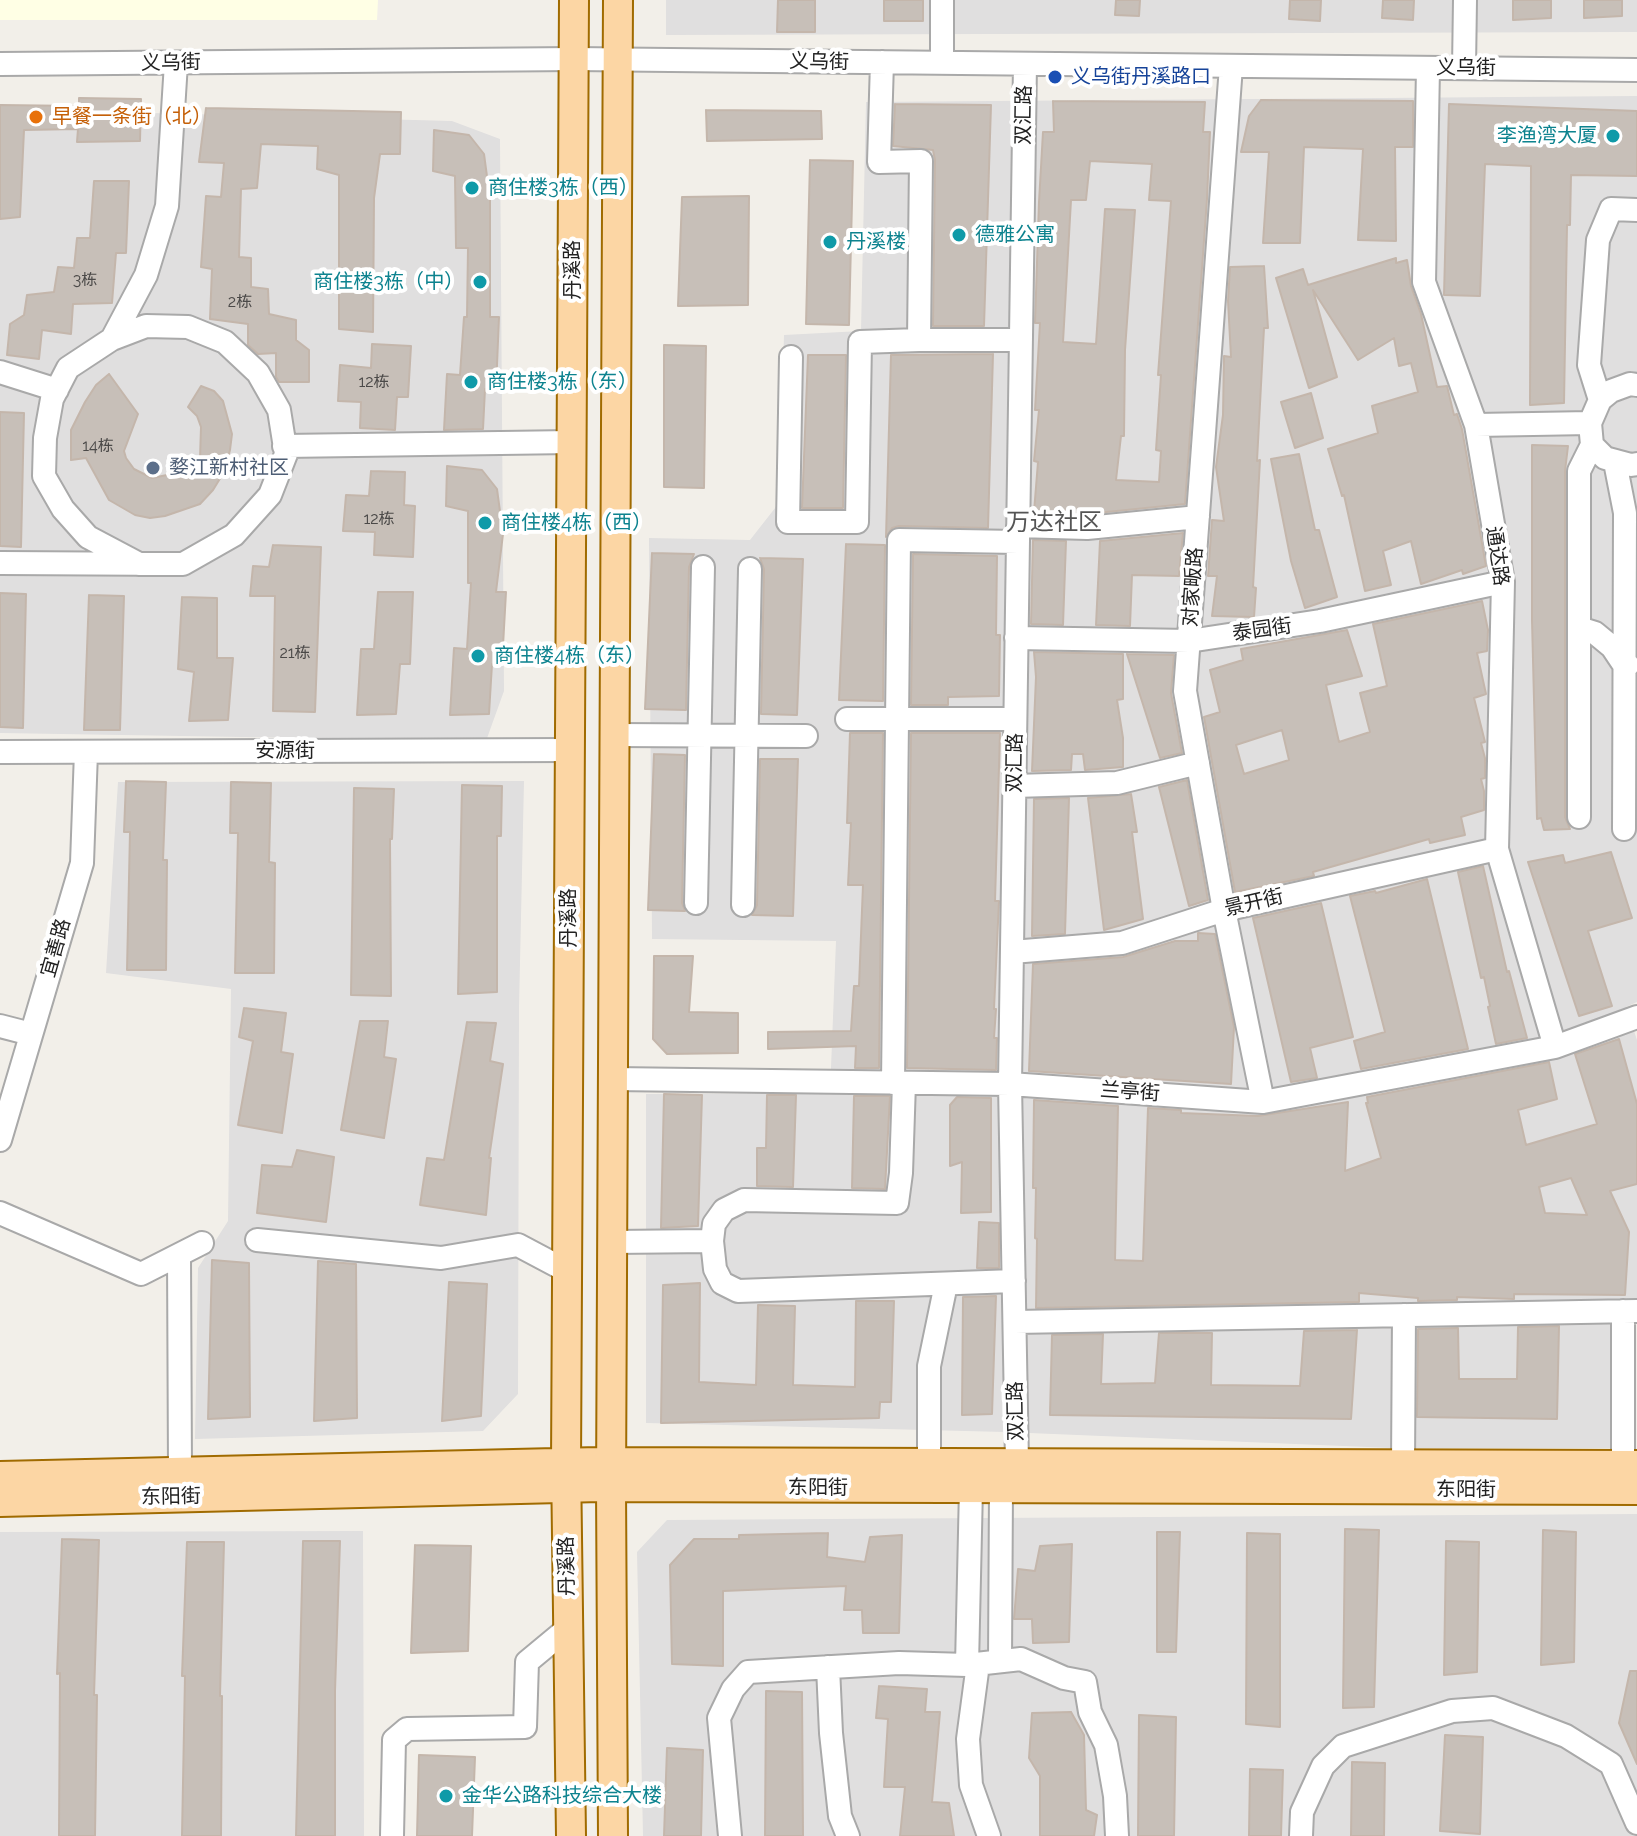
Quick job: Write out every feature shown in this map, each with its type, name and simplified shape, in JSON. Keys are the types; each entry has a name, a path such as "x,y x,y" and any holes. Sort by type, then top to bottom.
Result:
{"main road":[{"name":"丹溪路","path":"571,1836 566,1475 574,0"},
{"path":"613,1836 611,1474 618,0"},
{"name":"东阳街","path":"0,1502 566,1475 929,1462 1630,1465"},
{"name":"东阳街","path":"0,1476 180,1472 566,1475"},
{"name":"东阳街","path":"611,1474 971,1488 1637,1490"}],"street":[{"path":"942,0 942,63"},
{"path":"1464,68 1465,0"},
{"name":"义乌街","path":"0,64 619,59 1637,70"},
{"path":"882,62 879,162 921,161 919,340"},
{"path":"112,339 146,275 167,206 176,63"},
{"name":"双汇路","path":"1017,1463 1010,1084 1025,64"},
{"name":"对家畈路","path":"1231,66 1185,691 1224,910 1263,1102"},
{"name":"通达路","path":"1428,68 1424,282 1476,425 1503,582 1497,849 1555,1047"},
{"path":"1579,817 1579,471 1600,400 1589,365 1598,240 1611,209 1637,210"},
{"path":"0,563 139,564 183,564 234,535 270,495 286,454 279,410 258,373 225,342 188,327 146,326 112,339 68,368 52,399 45,438 44,476 63,509 88,537 139,564"},
{"path":"791,357 788,522 857,522 860,342 1021,340"},
{"path":"0,372 57,390"},
{"path":"1600,400 1611,391 1630,384 1637,385"},
{"path":"1476,425 1591,434"},
{"path":"1591,434 1605,458 1626,463 1631,664 1624,829"},
{"path":"284,446 572,442"},
{"path":"1014,1281 738,1291 722,1283 715,1269 714,1224 724,1210 744,1200 897,1203 901,1173 898,1083 899,540 1018,534 1198,517"},
{"path":"696,903 703,567"},
{"path":"743,905 750,569"},
{"name":"泰园街","path":"1016,638 1189,641 1320,621 1503,582"},
{"path":"1579,628 1595,633 1631,664"},
{"path":"847,719 1015,719"},
{"path":"615,735 806,736"},
{"name":"安源街","path":"0,752 570,750"},
{"name":"宜善路","path":"0,1140 82,863 86,752"},
{"path":"1014,786 1117,783 1198,763"},
{"name":"景开街","path":"1012,952 1122,943 1224,910 1497,849"},
{"name":"兰亭街","path":"613,1079 1010,1084 1263,1102 1555,1047 1637,1017"},
{"path":"0,1026 31,1034"},
{"path":"0,1213 141,1274 202,1243"},
{"path":"257,1240 441,1258 518,1245 567,1271"},
{"path":"612,1242 712,1241"},
{"path":"179,1255 180,1472"},
{"path":"929,1462 929,1366 946,1284"},
{"path":"1015,1322 1630,1311 1630,1465"},
{"path":"1403,1464 1404,1315"},
{"path":"971,1488 982,1663"},
{"path":"989,1836 971,1785 969,1754 971,1708 982,1663 1001,1488"},
{"path":"392,1836 394,1740 407,1729 525,1727 527,1662 568,1628"},
{"path":"730,1836 719,1718 733,1689 748,1672 1021,1659 1064,1678 1085,1682 1090,1712 1106,1745 1115,1796 1117,1836"},
{"path":"828,1667 840,1816 848,1836"},
{"path":"1301,1836 1302,1812 1323,1766 1343,1746 1452,1711 1493,1708 1566,1736 1611,1764 1637,1823"}],"shaded area":[{"path":"0,0 378,0 377,20 0,20"},
{"path":"666,0 1637,0 1637,32 666,35"},
{"name":"万达社区","path":"1637,96 1637,1002 1626,1007 1637,1040 1637,1321 1610,1321 1612,1448 1392,1448 1005,1432 646,1423 646,1094 830,1093 836,941 652,939 649,538 750,540 779,503 784,335 861,331 866,102"},
{"path":"0,109 452,121 500,139 504,691 486,741 0,733"},
{"path":"524,781 519,1008 518,1394 483,1431 195,1439 198,1268 228,1221 231,989 106,973 118,782"},
{"path":"1637,1514 1637,1836 643,1836 637,1552 667,1520"},
{"path":"363,1531 364,1836 0,1836 0,1532"}],"building":[{"path":"778,0 815,0 815,32 777,32"},
{"path":"884,0 923,0 923,21 884,21"},
{"path":"1116,0 1140,0 1139,16 1115,15"},
{"path":"1290,0 1321,0 1320,21 1289,19"},
{"path":"1383,0 1414,0 1413,20 1382,18"},
{"path":"1513,0 1551,0 1551,18 1513,20"},
{"path":"1584,0 1622,0 1622,16 1584,18"},
{"path":"79,98 141,99 140,141 77,142 78,129 24,130 20,217 0,219 0,105 79,106"},
{"path":"1261,100 1413,101 1413,147 1395,147 1396,241 1358,240 1363,149 1304,147 1300,243 1263,243 1269,152 1241,152 1249,116"},
{"path":"1053,101 1205,102 1203,132 1210,132 1207,199 1185,504 1087,514 1034,512 1038,462 1034,461 1039,410 1035,410 1040,323 1035,323 1039,202 1043,132 1054,132","holes":["1090,161 1152,164 1149,200 1171,201 1158,375 1161,375 1156,450 1161,451 1159,482 1116,480 1121,436 1124,436 1125,350 1135,210 1105,209 1096,344 1063,342 1071,200 1086,200"]},
{"name":"德雅公寓","path":"895,104 991,105 984,326 933,326 935,160 933,150 893,146"},
{"path":"1449,104 1637,111 1637,176 1571,175 1570,225 1567,225 1564,403 1530,405 1531,166 1485,164 1480,296 1444,295"},
{"path":"206,108 401,112 400,154 380,154 374,198 373,332 339,329 339,175 317,169 318,146 261,144 257,188 241,189 239,257 251,258 251,287 268,289 269,314 296,320 296,340 309,350 309,382 279,382 276,377 276,353 258,354 248,345 248,324 210,319 212,269 201,267 206,196 221,197 224,163 199,162"},
{"path":"706,110 821,111 822,139 707,141"},
{"path":"434,130 469,135 484,154 490,199 490,317 499,317 496,389 485,389 483,429 444,430 447,374 460,375 464,317 467,317 468,248 456,248 455,176 433,171"},
{"name":"丹溪楼","path":"810,160 853,161 849,325 806,324"},
{"path":"94,181 129,181 126,253 116,253 112,303 73,304 71,334 42,330 39,359 7,355 10,324 24,315 27,295 54,292 58,267 74,268 77,238 90,238"},
{"path":"749,196 748,305 678,306 682,197"},
{"path":"1396,258 1396,263 1407,260 1437,387 1447,386 1454,415 1457,414 1462,429 1486,566 1463,574 1462,570 1421,584 1411,541 1383,551 1391,585 1365,591 1344,495 1328,449 1378,433 1372,406 1418,392 1411,363 1399,366 1394,338 1358,360 1313,290 1337,377 1309,388 1276,278 1303,269 1308,285"},
{"path":"1264,266 1268,328 1264,328 1257,461 1260,460 1254,617 1212,616 1217,576 1208,576 1212,520 1224,521 1216,467 1223,415 1224,356 1231,357 1230,267"},
{"path":"372,344 411,346 408,397 397,397 395,430 360,428 361,402 338,401 340,365 371,368"},
{"path":"664,345 706,346 704,488 664,487"},
{"path":"993,354 988,528 899,526 892,528 886,537 891,355"},
{"path":"808,355 846,355 843,508 802,508"},
{"path":"109,374 138,414 124,451 126,458 134,469 152,478 172,474 200,459 201,427 197,416 188,407 201,386 214,391 223,401 232,434 230,450 224,472 200,504 165,516 150,518 135,515 109,500 86,458 71,460 71,430 96,385"},
{"path":"1311,393 1323,438 1295,448 1281,402"},
{"path":"0,412 24,413 21,547 0,546"},
{"path":"1532,445 1568,446 1565,471 1565,817 1570,829 1544,830 1541,818 1537,819"},
{"path":"1299,454 1315,530 1319,530 1337,597 1305,608 1291,561 1271,459"},
{"path":"447,466 482,470 497,489 503,534 496,592 506,592 502,664 492,664 489,714 450,715 454,648 467,649 471,583 468,583 468,511 446,506"},
{"path":"371,471 405,472 404,505 415,506 413,557 374,555 375,532 343,531 346,495 369,496"},
{"path":"1183,533 1179,576 1132,575 1130,626 1096,625 1100,541"},
{"path":"1033,540 1066,541 1063,625 1031,624"},
{"path":"846,544 885,545 883,701 839,700"},
{"path":"273,545 321,547 315,712 273,711 275,596 250,596 253,566 269,567"},
{"path":"652,553 694,554 689,567 686,710 645,709"},
{"path":"913,554 997,556 999,696 948,697 948,705 911,705"},
{"path":"760,558 803,559 797,715 761,714 764,569"},
{"path":"378,592 413,592 410,664 400,664 396,714 357,715 361,649 374,649"},
{"path":"0,593 26,594 23,728 0,727"},
{"path":"89,595 124,596 120,730 84,730"},
{"path":"182,597 217,598 217,658 233,658 228,720 189,721 194,672 178,669"},
{"path":"1482,601 1488,630 1487,651 1477,653 1486,694 1474,698 1485,742 1481,743 1485,758 1485,778 1481,779 1484,810 1461,817 1465,835 1430,843 1429,839 1313,872 1314,876 1235,892 1204,717 1220,712 1210,670 1243,660 1241,649 1347,630 1362,676 1326,685 1339,742 1370,732 1360,693 1387,686 1373,624","holes":["1282,730 1289,760 1244,774 1236,745"]},
{"path":"1034,652 1123,654 1123,699 1117,700 1123,738 1123,767 1085,770 1083,754 1072,754 1071,770 1032,771 1036,677"},
{"path":"1127,654 1174,655 1171,693 1182,753 1160,758"},
{"path":"850,733 883,733 879,1068 855,1068 856,1046 768,1049 768,1032 851,1031 854,986 859,986 863,885 848,885"},
{"path":"911,733 1000,733 995,901 999,901 994,1009 996,1070 907,1068"},
{"path":"654,754 685,755 682,903 685,911 648,910"},
{"path":"760,759 798,759 793,916 752,915 757,905"},
{"path":"1187,780 1208,900 1189,906 1159,787"},
{"path":"126,781 166,782 163,860 167,860 166,970 127,970 130,832 124,832"},
{"path":"231,782 271,783 269,862 275,863 274,973 235,973 238,833 230,833"},
{"path":"462,785 502,786 501,836 497,836 497,992 458,994"},
{"path":"354,788 394,789 390,839 391,996 351,995"},
{"path":"1131,794 1137,832 1132,832 1143,919 1104,930 1088,798"},
{"path":"1069,798 1065,934 1032,936 1034,799"},
{"path":"1611,852 1632,918 1588,931 1612,1006 1579,1016 1528,862 1563,855 1565,863"},
{"path":"1483,866 1507,972 1527,1038 1496,1044 1484,977 1481,978 1458,872"},
{"path":"1427,879 1468,1049 1361,1069 1354,1041 1385,1032 1350,896 1376,893"},
{"path":"1321,903 1353,1037 1310,1048 1317,1078 1291,1082 1253,918"},
{"path":"1198,933 1215,934 1234,1027 1231,1084 1029,1071 1033,964 1123,957 1175,941 1198,941"},
{"path":"654,956 693,956 689,1012 738,1013 738,1053 667,1054 653,1039"},
{"path":"244,1008 286,1013 281,1052 293,1054 282,1133 238,1125 253,1041 239,1037"},
{"path":"360,1021 388,1021 384,1057 396,1059 384,1138 341,1130"},
{"path":"467,1022 496,1023 490,1061 503,1064 489,1158 486,1215 420,1205 427,1158 444,1160"},
{"path":"1619,1039 1637,1104 1637,1184 1610,1191 1629,1232 1625,1295 1514,1294 1514,1299 1457,1297 1457,1300 1418,1301 1418,1298 1359,1293 1359,1302 1036,1308 1034,1100 1118,1106 1115,1260 1143,1261 1148,1108 1181,1110 1181,1113 1258,1116 1348,1102 1345,1171 1381,1158 1367,1097 1549,1062 1557,1099 1518,1110 1526,1145 1597,1124 1575,1054","holes":["1571,1178 1587,1215 1545,1213 1539,1187"]},
{"path":"664,1094 702,1095 698,1226 661,1228"},
{"path":"767,1095 796,1095 793,1187 757,1186 757,1148 766,1148"},
{"path":"854,1096 890,1096 885,1189 852,1188"},
{"path":"957,1097 991,1098 991,1212 961,1213 962,1162 950,1166 950,1105"},
{"path":"297,1150 334,1157 326,1222 257,1213 262,1165 292,1167"},
{"path":"979,1222 999,1223 999,1268 977,1268"},
{"path":"212,1260 249,1263 250,1417 208,1419"},
{"path":"318,1261 356,1264 357,1418 314,1421"},
{"path":"449,1282 487,1284 481,1416 442,1421"},
{"path":"700,1283 699,1382 756,1385 758,1305 795,1306 793,1385 855,1387 856,1301 894,1301 891,1402 880,1402 879,1418 661,1423 663,1285"},
{"path":"996,1296 992,1414 962,1415 963,1297"},
{"path":"1559,1326 1557,1419 1417,1417 1418,1329 1458,1328 1459,1379 1517,1379 1518,1327"},
{"path":"1357,1330 1351,1419 1050,1415 1052,1335 1103,1334 1101,1384 1155,1383 1159,1333 1212,1333 1211,1385 1300,1386 1304,1331"},
{"path":"1345,1529 1379,1530 1374,1707 1343,1708"},
{"path":"1543,1530 1576,1532 1574,1662 1541,1665"},
{"path":"1157,1532 1180,1532 1176,1652 1157,1652"},
{"path":"828,1533 827,1557 865,1562 870,1537 902,1535 899,1633 863,1633 862,1610 844,1610 846,1586 723,1591 723,1666 672,1664 670,1565 694,1539"},
{"path":"1247,1533 1280,1534 1280,1727 1246,1724"},
{"path":"62,1539 99,1540 94,1695 97,1695 95,1836 59,1836 60,1673 57,1674"},
{"path":"303,1541 340,1541 335,1691 335,1836 296,1836"},
{"path":"1446,1541 1479,1542 1477,1672 1444,1675"},
{"path":"187,1542 224,1542 220,1696 221,1836 182,1836 185,1676 182,1676"},
{"path":"1072,1544 1069,1642 1033,1643 1032,1619 1014,1619 1018,1569 1035,1571 1040,1546"},
{"path":"415,1545 471,1546 468,1651 411,1653"},
{"path":"1630,1671 1637,1671 1637,1764 1619,1723"},
{"path":"879,1686 927,1689 925,1712 940,1712 932,1802 949,1803 954,1836 900,1836 905,1787 884,1787 888,1719 876,1718"},
{"path":"766,1691 802,1692 803,1836 765,1836"},
{"path":"1071,1712 1084,1735 1086,1810 1097,1815 1094,1836 1040,1836 1040,1776 1029,1758 1032,1713"},
{"path":"1139,1715 1176,1717 1174,1836 1138,1836"},
{"path":"1445,1735 1483,1737 1480,1834 1440,1831"},
{"path":"667,1748 703,1750 701,1836 664,1836"},
{"name":"金华公路科技综合大楼","path":"419,1755 475,1757 472,1836 417,1836"},
{"path":"1352,1762 1385,1763 1384,1836 1351,1836"},
{"path":"1250,1769 1283,1770 1281,1836 1249,1836"}],"place":[{"name":"义乌街丹溪路口","path":"1055,77"},
{"name":"早餐一条街（北）","path":"36,117"},
{"name":"李渔湾大厦","path":"1613,136"},
{"name":"商住楼3栋（西）","path":"472,188"},
{"name":"德雅公寓","path":"959,235"},
{"name":"丹溪楼","path":"830,242"},
{"name":"商住楼3栋（中）","path":"480,282"},
{"name":"商住楼3栋（东）","path":"471,382"},
{"name":"婺江新村社区","path":"153,468"},
{"name":"商住楼4栋（西）","path":"485,523"},
{"name":"商住楼4栋（东）","path":"478,656"},
{"name":"金华公路科技综合大楼","path":"446,1796"}],"district":[{"name":"万达社区","path":"1054,523"}]}
